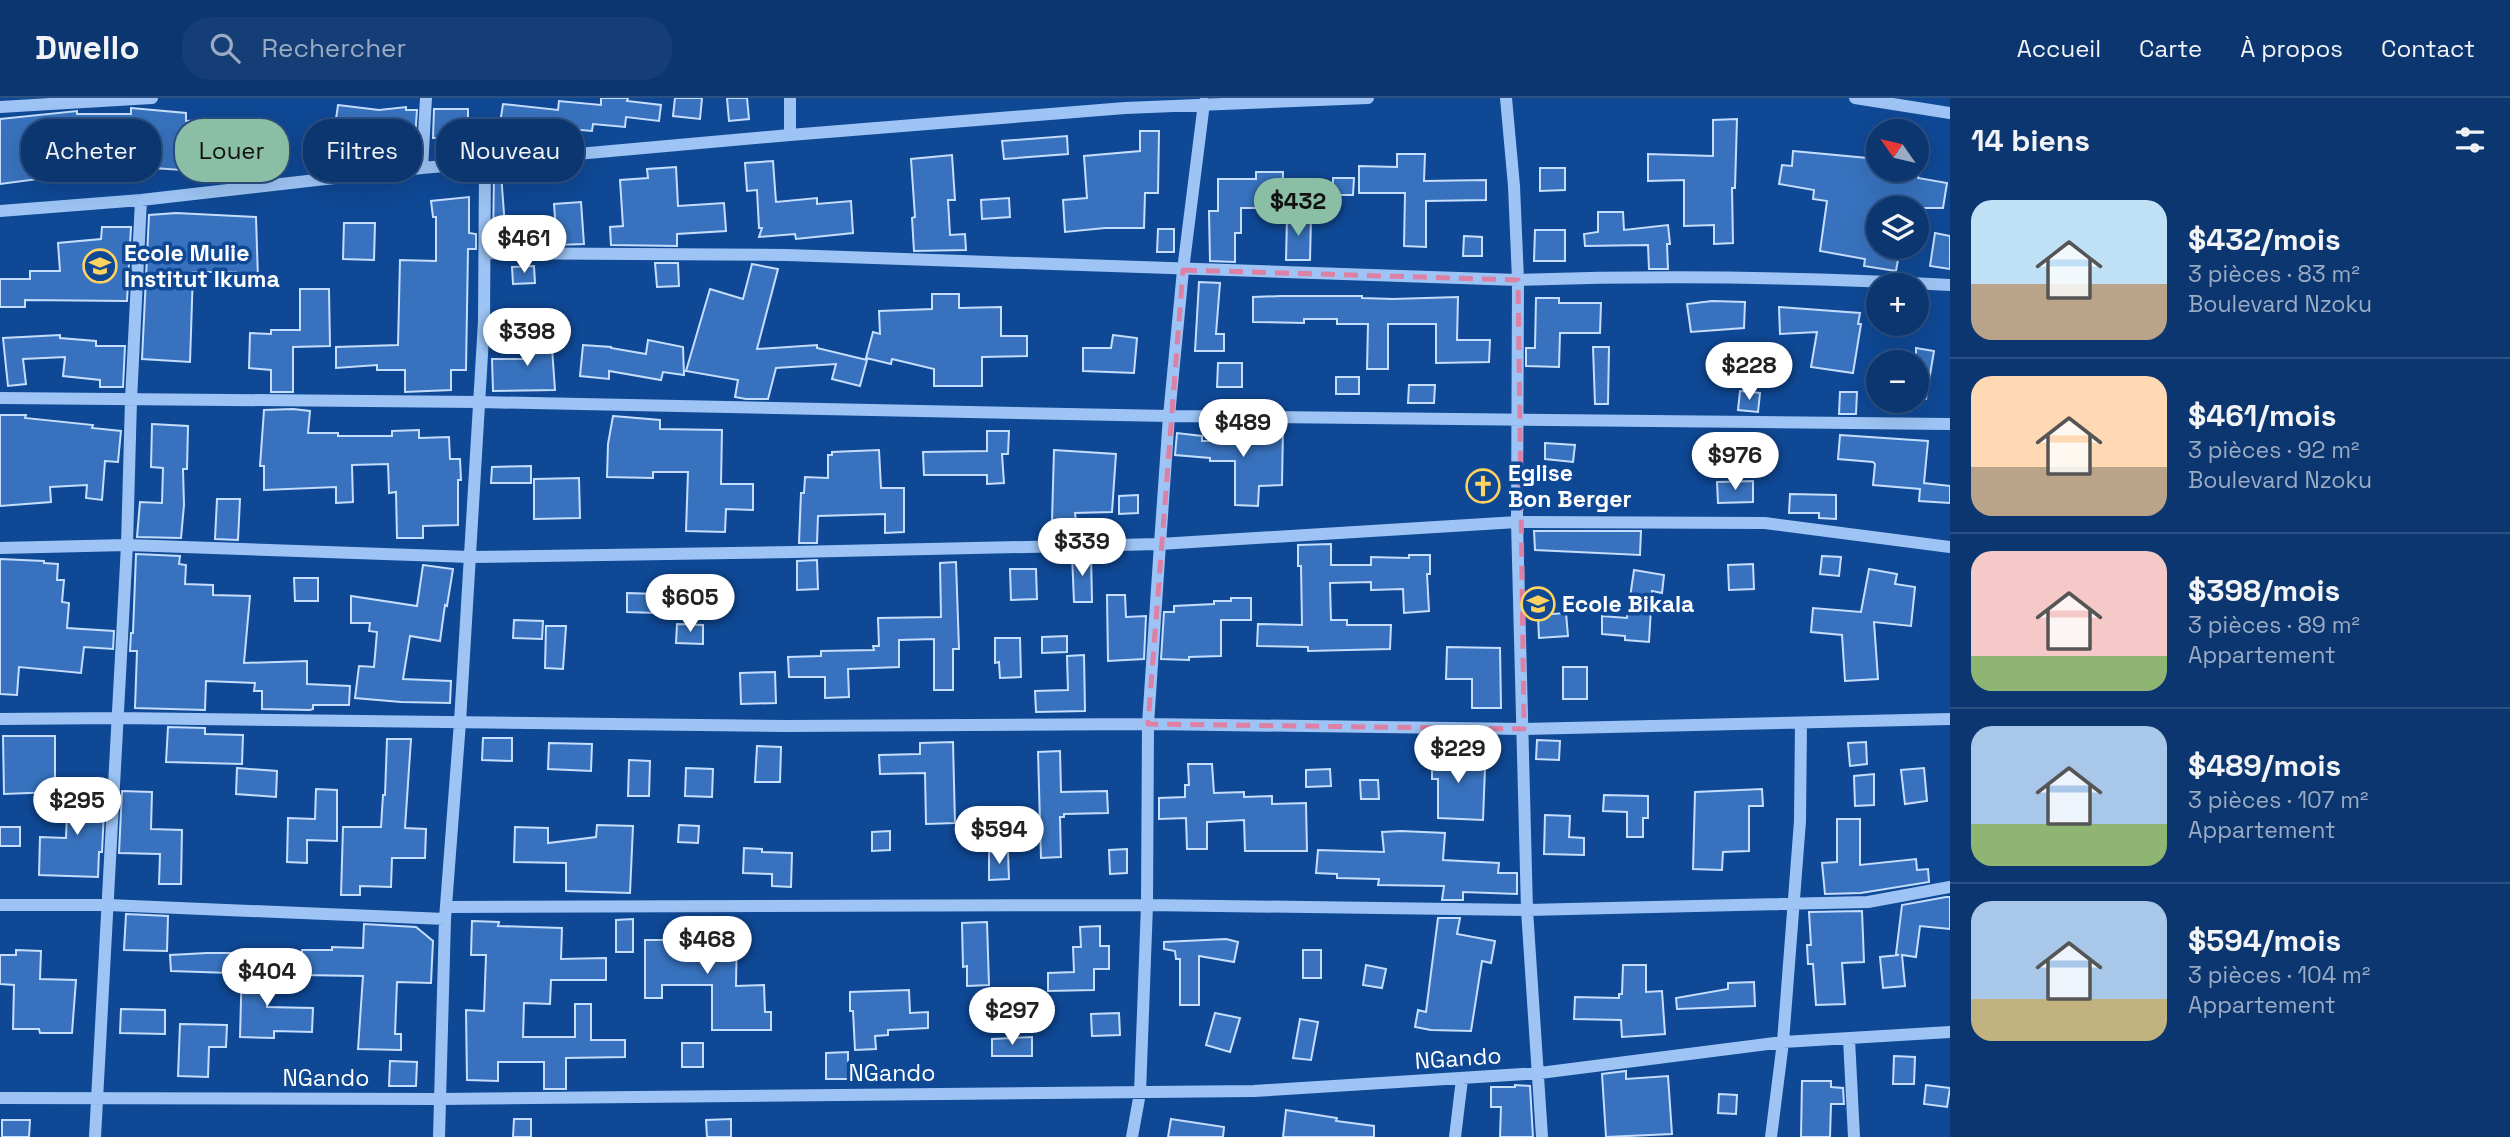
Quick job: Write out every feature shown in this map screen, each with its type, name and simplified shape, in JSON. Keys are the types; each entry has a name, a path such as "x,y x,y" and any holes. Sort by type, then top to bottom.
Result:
{"street":[{"path":"0,107 152,98"},
{"path":"426,98 422,168 436,167"},
{"path":"790,98 790,135"},
{"path":"584,154 1125,103 1368,98"},
{"path":"1506,98 1514,186 1518,280 1517,522 1527,910 1540,1073 1542,1137"},
{"path":"1855,98 1950,113"},
{"path":"1132,1137 1140,1093 1147,905 1148,724 1160,544 1183,270 1204,103"},
{"path":"0,211 141,200 303,182"},
{"path":"439,1137 446,913 471,557 484,321 485,182"},
{"path":"95,1137 127,545 141,200"},
{"path":"485,253 787,255 1518,280 1631,276 1806,277 1950,285"},
{"path":"0,398 479,402 1169,416 1950,424"},
{"path":"0,548 127,545 471,557 1160,544 1517,522 1765,523 1950,547"},
{"path":"0,719 786,726 1148,724 1524,729 1950,719"},
{"path":"1771,1137 1783,1042 1800,821 1801,723"},
{"path":"0,905 446,913 1147,905 1527,910 1877,902 1950,887"},
{"name":"NGando","path":"0,1098 439,1099 1254,1091 1540,1073 1783,1042 1950,1032"},
{"path":"1849,1040 1854,1137"},
{"path":"1455,1137 1462,1079"}],"highlighted area":[{"path":"1183,270 1518,280 1524,729 1148,724"}],"building":[{"path":"601,98 628,98 627,101 661,105 659,121 626,117 625,127 593,124 592,131 584,130 584,119 501,119 503,104 558,110 559,101 601,105"},
{"path":"675,98 702,98 700,119 673,116"},
{"path":"727,98 747,98 749,119 729,121"},
{"path":"338,105 379,110 406,107 406,110 417,110 416,119 336,119"},
{"path":"131,108 186,113 186,119 175,119 175,170 161,169 161,119 21,119 21,181 0,184 0,119 77,111 77,114 131,114"},
{"path":"434,109 468,109 468,119 436,119 436,138 433,138"},
{"path":"1737,119 1735,188 1732,188 1733,243 1714,244 1714,225 1684,226 1684,180 1648,181 1648,154 1713,156 1713,120"},
{"path":"1140,131 1159,131 1158,193 1145,193 1144,228 1065,232 1063,200 1087,198 1084,156 1140,151"},
{"path":"1067,136 1068,154 1004,159 1002,141"},
{"path":"1793,151 1866,158 1866,182 1929,182 1929,180 1947,183 1943,208 1929,208 1929,196 1866,196 1866,259 1898,259 1896,271 1864,266 1865,259 1820,251 1827,201 1813,199 1814,190 1779,184 1782,165 1792,166"},
{"path":"1397,154 1425,154 1424,181 1486,180 1486,200 1426,201 1426,247 1404,246 1405,193 1359,193 1359,166 1397,167"},
{"path":"952,155 955,200 948,200 950,235 965,234 966,250 914,251 912,218 915,217 911,159"},
{"path":"773,161 776,202 817,198 817,204 851,201 853,233 796,239 795,234 759,237 762,228 759,228 757,190 747,191 745,163"},
{"path":"676,167 678,206 724,203 726,231 677,234 677,246 611,245 610,227 623,226 620,180 648,178 647,169"},
{"path":"1540,168 1565,168 1565,190 1540,191"},
{"path":"1256,172 1283,172 1282,208 1241,208 1241,233 1235,233 1235,262 1210,261 1209,211 1218,211 1218,179 1256,179"},
{"path":"1333,178 1354,178 1353,195 1333,195"},
{"path":"494,182 502,182 505,227 512,226 513,244 493,244"},
{"path":"469,197 469,233 476,234 476,249 468,249 466,370 451,370 451,390 405,392 405,370 377,370 377,365 336,368 336,347 398,345 400,260 436,261 436,217 433,217 431,201"},
{"path":"1009,198 1010,217 982,219 981,200"},
{"path":"581,202 584,244 557,245 554,204"},
{"path":"1598,212 1623,212 1624,230 1668,225 1668,269 1649,269 1648,245 1585,246 1584,234 1598,232"},
{"path":"176,213 256,217 258,279 236,280 236,272 193,272 190,362 142,359 149,215"},
{"path":"1287,217 1311,217 1310,260 1286,260"},
{"path":"344,223 375,223 374,260 343,259"},
{"path":"102,227 131,227 127,301 25,300 25,307 0,307 0,279 30,279 30,271 60,271 58,243 101,239"},
{"path":"1158,229 1174,229 1174,252 1157,252"},
{"path":"1535,230 1565,230 1565,261 1534,261"},
{"path":"1935,233 1950,236 1950,269 1930,266"},
{"path":"1464,236 1482,237 1482,256 1463,256"},
{"path":"655,263 678,263 679,286 657,287"},
{"path":"752,264 778,269 757,349 817,345 817,348 867,360 860,386 832,379 836,364 776,368 768,399 746,399 735,397 738,380 686,371 710,289 743,299"},
{"path":"534,266 535,283 513,284 512,267"},
{"path":"1199,282 1220,283 1216,334 1224,334 1224,351 1195,351"},
{"path":"300,289 329,289 330,346 293,347 293,392 271,392 271,370 249,368 250,333 271,334 271,330 300,330"},
{"path":"932,294 959,294 959,308 1001,307 1001,336 1027,336 1027,356 982,357 982,386 934,386 934,369 892,359 891,364 866,358 873,332 880,334 879,311 932,309"},
{"path":"1362,296 1393,299 1458,297 1457,340 1490,340 1489,362 1436,363 1436,324 1388,324 1388,369 1367,369 1368,324 1337,324 1337,319 1304,319 1304,323 1253,322 1253,297"},
{"path":"1536,298 1559,298 1559,303 1601,303 1600,333 1560,333 1559,367 1526,366 1526,348 1535,348"},
{"path":"1712,301 1745,302 1744,328 1691,332 1687,304"},
{"path":"1779,307 1860,313 1858,324 1861,324 1853,373 1811,367 1817,332 1780,334"},
{"path":"551,334 555,390 493,391 492,359 530,359 528,335"},
{"path":"60,335 60,338 96,341 96,346 125,346 123,387 100,387 100,380 63,376 65,357 23,359 26,384 8,386 3,338"},
{"path":"1113,335 1137,338 1134,373 1083,371 1083,348 1111,348"},
{"path":"648,340 683,347 684,375 663,372 661,380 609,371 609,379 580,376 583,345 646,354"},
{"path":"1593,347 1609,347 1608,404 1595,404"},
{"path":"1929,350 1934,351 1929,381"},
{"path":"1218,363 1242,363 1242,387 1217,387"},
{"path":"1336,377 1359,377 1359,394 1336,394"},
{"path":"1409,385 1435,385 1434,403 1408,403"},
{"path":"1740,391 1760,393 1758,412 1738,410"},
{"path":"1840,392 1857,392 1856,414 1839,414"},
{"path":"264,410 310,411 308,433 392,436 392,431 419,430 419,438 449,437 450,459 460,459 458,525 423,526 423,538 397,538 396,492 389,493 388,464 352,465 353,502 336,503 336,487 264,490 264,466 260,466"},
{"path":"0,415 26,415 25,418 93,425 92,428 121,431 118,462 105,461 102,500 86,498 87,485 50,487 51,502 0,506"},
{"path":"613,416 660,420 660,429 722,430 721,484 753,484 753,510 726,509 725,532 686,531 688,472 653,472 653,478 607,477 608,444"},
{"path":"152,424 188,426 187,469 183,469 181,538 137,537 140,502 162,503 163,468 151,467"},
{"path":"1253,426 1283,427 1282,485 1259,486 1258,506 1235,505 1235,461 1210,461 1210,458 1175,455 1177,433 1202,436 1202,441 1253,441"},
{"path":"987,431 1009,431 1008,454 1002,454 1004,483 987,484 987,475 924,475 923,452 987,451"},
{"path":"1840,435 1928,441 1924,483 1950,486 1950,503 1919,501 1920,489 1873,485 1873,462 1838,459"},
{"path":"1545,443 1575,445 1573,462 1545,459"},
{"path":"879,450 881,488 904,488 904,532 885,533 885,514 818,516 817,543 799,543 801,493 804,493 805,477 828,478 828,455 832,455 832,452"},
{"path":"1054,450 1116,454 1112,512 1075,513 1076,520 1052,520"},
{"path":"531,466 531,483 491,483 492,467"},
{"path":"579,478 580,518 534,519 534,479"},
{"path":"1753,481 1753,502 1718,503 1717,482"},
{"path":"1790,494 1836,495 1836,519 1819,518 1819,513 1789,513"},
{"path":"1138,495 1138,513 1119,514 1119,496"},
{"path":"217,499 240,499 238,540 215,539"},
{"path":"1534,531 1641,531 1640,555 1535,550"},
{"path":"1331,544 1331,565 1371,565 1371,557 1409,558 1409,555 1430,555 1430,574 1427,574 1429,611 1404,613 1403,589 1371,590 1371,582 1330,583 1331,620 1347,620 1347,625 1391,625 1390,649 1308,651 1308,647 1257,646 1258,624 1302,625 1298,545"},
{"path":"136,554 180,556 179,564 186,565 185,584 213,585 213,595 250,596 244,663 307,661 307,684 350,686 349,705 313,705 310,710 262,709 262,691 254,691 255,683 206,681 205,710 135,708 137,651 130,651"},
{"path":"1091,554 1092,602 1074,602 1072,555"},
{"path":"1822,556 1841,557 1839,576 1820,574"},
{"path":"0,559 58,564 57,580 64,580 62,602 69,603 67,628 114,631 113,649 84,647 81,673 19,667 17,695 0,694"},
{"path":"817,560 818,589 797,590 797,561"},
{"path":"956,562 959,649 953,649 953,690 934,690 934,639 899,640 899,667 848,669 849,697 825,698 825,677 789,677 788,657 821,656 821,651 874,650 873,646 879,646 878,618 941,617 940,563"},
{"path":"1753,564 1754,589 1729,590 1728,565"},
{"path":"423,565 453,569 447,606 445,605 440,641 410,636 403,679 451,681 450,703 355,698 359,666 374,667 377,632 369,631 370,623 351,623 351,596 417,606"},
{"path":"1010,569 1036,569 1037,599 1011,600"},
{"path":"1869,569 1897,574 1895,584 1915,587 1911,626 1874,622 1878,679 1845,681 1842,635 1811,632 1813,608 1861,612"},
{"path":"1634,570 1664,575 1662,593 1652,591 1649,642 1602,634 1602,616 1627,618"},
{"path":"294,578 318,578 318,601 295,601"},
{"path":"627,593 657,594 656,613 627,612"},
{"path":"1107,595 1125,595 1126,617 1146,616 1144,659 1108,661"},
{"path":"1231,598 1251,598 1251,620 1221,620 1221,656 1189,657 1189,660 1161,659 1164,612 1174,612 1174,606 1214,604 1214,601 1231,601"},
{"path":"1566,613 1568,636 1539,638 1538,615"},
{"path":"514,620 543,621 542,639 513,638"},
{"path":"677,624 703,625 703,644 676,643"},
{"path":"546,626 566,626 563,669 545,668"},
{"path":"1067,636 1067,652 1042,653 1042,637"},
{"path":"995,638 1020,638 1021,677 1000,678 999,662 995,663"},
{"path":"1447,647 1500,648 1501,708 1472,708 1472,679 1446,679"},
{"path":"1084,655 1085,711 1036,712 1035,691 1068,690 1067,656"},
{"path":"1563,667 1587,667 1587,699 1563,699"},
{"path":"775,672 776,703 741,704 740,673"},
{"path":"168,727 205,728 205,734 243,735 242,764 166,762"},
{"path":"3,736 55,736 55,792 4,794"},
{"path":"1442,737 1459,737 1458,767 1485,768 1483,820 1438,818 1438,779 1432,779 1432,755 1441,756"},
{"path":"483,738 512,738 512,761 482,760"},
{"path":"387,739 411,739 405,828 426,829 425,858 392,858 391,887 360,886 360,895 341,895 343,827 381,827"},
{"path":"1537,740 1560,741 1559,760 1536,759"},
{"path":"953,742 955,823 926,824 925,773 880,774 879,755 920,754 920,743"},
{"path":"1866,742 1867,764 1850,766 1848,743"},
{"path":"549,743 592,744 591,771 548,769"},
{"path":"757,746 781,747 780,782 755,782"},
{"path":"1060,751 1061,792 1107,791 1108,813 1064,814 1064,817 1060,817 1061,857 1041,858 1038,752"},
{"path":"629,760 650,761 649,796 628,796"},
{"path":"1188,764 1212,764 1214,793 1244,792 1244,797 1272,796 1272,804 1306,803 1307,851 1245,851 1244,820 1207,822 1207,849 1187,849 1186,818 1159,819 1159,798 1185,797 1185,785 1189,785"},
{"path":"237,768 277,771 276,797 236,794"},
{"path":"686,768 713,769 712,797 685,796"},
{"path":"1924,768 1927,801 1905,804 1901,770"},
{"path":"1330,769 1331,786 1306,787 1306,770"},
{"path":"1874,774 1874,805 1855,806 1854,776"},
{"path":"1360,780 1378,780 1379,799 1361,799"},
{"path":"68,787 98,787 98,791 105,791 98,877 39,875 40,837 66,838"},
{"path":"316,789 337,790 337,841 307,840 307,863 287,862 288,818 315,819"},
{"path":"1762,789 1763,806 1749,806 1749,851 1723,852 1722,870 1693,869 1695,792"},
{"path":"122,791 152,792 151,829 182,830 181,884 159,884 160,854 119,853"},
{"path":"1604,795 1648,796 1648,818 1643,818 1643,837 1627,837 1627,812 1603,811"},
{"path":"1545,815 1570,816 1569,837 1584,838 1584,855 1544,854"},
{"path":"1837,819 1860,819 1860,865 1916,859 1917,870 1928,869 1929,882 1861,893 1825,894 1822,863 1837,862"},
{"path":"597,825 633,826 630,893 566,891 566,863 514,862 515,827 548,828 548,843 596,837"},
{"path":"679,825 699,826 698,843 678,842"},
{"path":"0,827 20,827 20,846 0,846"},
{"path":"890,831 890,850 872,851 872,832"},
{"path":"1382,832 1445,833 1443,860 1499,863 1498,873 1517,873 1517,894 1463,892 1463,900 1442,900 1444,886 1378,885 1379,879 1337,878 1337,874 1316,873 1318,850 1384,852"},
{"path":"744,848 762,849 762,852 792,853 791,887 772,886 772,874 743,873"},
{"path":"1127,849 1127,873 1110,874 1109,850"},
{"path":"989,852 1008,852 1009,879 989,880"},
{"path":"1950,897 1950,929 1920,926 1916,957 1902,955 1905,986 1883,988 1880,957 1899,955 1896,954 1902,905"},
{"path":"1862,911 1864,962 1842,963 1845,1004 1816,1005 1813,964 1808,964 1807,945 1811,945 1809,912"},
{"path":"126,914 168,916 167,951 124,950"},
{"path":"1438,918 1460,918 1457,934 1495,941 1491,963 1482,961 1471,1031 1415,1027 1418,1010 1426,1012"},
{"path":"633,919 633,952 616,952 616,920"},
{"path":"472,921 499,922 498,926 562,928 561,959 606,958 606,980 551,980 550,1004 524,1003 523,1037 575,1037 575,1004 591,1004 591,1040 625,1040 625,1057 566,1058 566,1089 544,1089 544,1062 498,1062 498,1081 467,1080 466,1010 484,1011 486,955 471,955"},
{"path":"987,922 989,985 967,986 967,966 963,967 962,923"},
{"path":"364,924 416,927 433,941 431,983 397,982 395,1034 401,1034 401,1050 358,1049 363,976 301,975 302,950 363,948"},
{"path":"676,924 698,924 698,931 737,931 736,986 764,985 765,1012 771,1012 771,1030 712,1030 712,985 662,985 662,998 645,998 645,940 676,940"},
{"path":"1100,926 1100,946 1109,946 1109,969 1094,969 1094,990 1048,991 1048,973 1074,972 1073,947 1081,947 1080,927"},
{"path":"1226,939 1238,942 1234,962 1199,956 1199,1005 1180,1005 1180,959 1176,959 1175,951 1164,949 1164,942"},
{"path":"16,950 41,951 40,979 76,980 72,1033 40,1033 39,1029 13,1029 14,985 0,984 0,955 16,955"},
{"path":"1303,950 1321,950 1321,978 1303,978"},
{"path":"231,953 230,973 171,971 170,955"},
{"path":"242,963 269,964 267,1007 313,1008 312,1032 274,1031 274,1038 240,1037"},
{"path":"1366,965 1386,969 1382,988 1363,985"},
{"path":"1623,965 1646,965 1646,992 1662,991 1665,1034 1622,1037 1621,1020 1574,1019 1575,997 1619,998 1619,994 1622,994"},
{"path":"1754,982 1755,1006 1677,1009 1676,998 1728,989 1728,983"},
{"path":"909,990 910,1013 928,1012 928,1028 888,1030 888,1035 875,1036 876,1049 855,1050 850,992"},
{"path":"121,1009 165,1010 165,1034 120,1033"},
{"path":"1119,1013 1120,1035 1092,1036 1091,1014"},
{"path":"1215,1013 1240,1018 1230,1052 1206,1045"},
{"path":"1300,1019 1318,1022 1311,1060 1293,1058"},
{"path":"180,1024 227,1025 226,1047 209,1047 208,1077 178,1076"},
{"path":"1032,1037 1032,1056 992,1056 992,1039"},
{"path":"682,1043 703,1043 703,1067 682,1067"},
{"path":"848,1052 848,1079 826,1079 826,1053"},
{"path":"1894,1056 1915,1057 1914,1084 1893,1084"},
{"path":"390,1061 417,1062 416,1086 389,1086"},
{"path":"1626,1071 1626,1079 1668,1076 1672,1134 1606,1137 1602,1074"},
{"path":"1802,1081 1831,1081 1831,1087 1843,1088 1844,1104 1831,1104 1830,1137 1801,1137"},
{"path":"1926,1085 1950,1088 1947,1107 1924,1104"},
{"path":"1530,1086 1533,1137 1500,1137 1501,1107 1491,1107 1491,1087"},
{"path":"1719,1094 1737,1095 1736,1114 1718,1113"},
{"path":"1286,1110 1374,1126 1374,1137 1283,1137"},
{"path":"514,1119 531,1119 531,1137 513,1137"},
{"path":"731,1119 731,1137 707,1137 706,1120"},
{"path":"1171,1119 1224,1127 1223,1137 1168,1137"},
{"path":"2,1120 30,1120 29,1137 2,1137"}],"place":[{"name":"Ecole Mulie Institut Ikuma","path":"100,266"},
{"name":"Eglise Bon Berger","path":"1483,486"},
{"name":"Ecole Bikala","path":"1538,604"}]}
